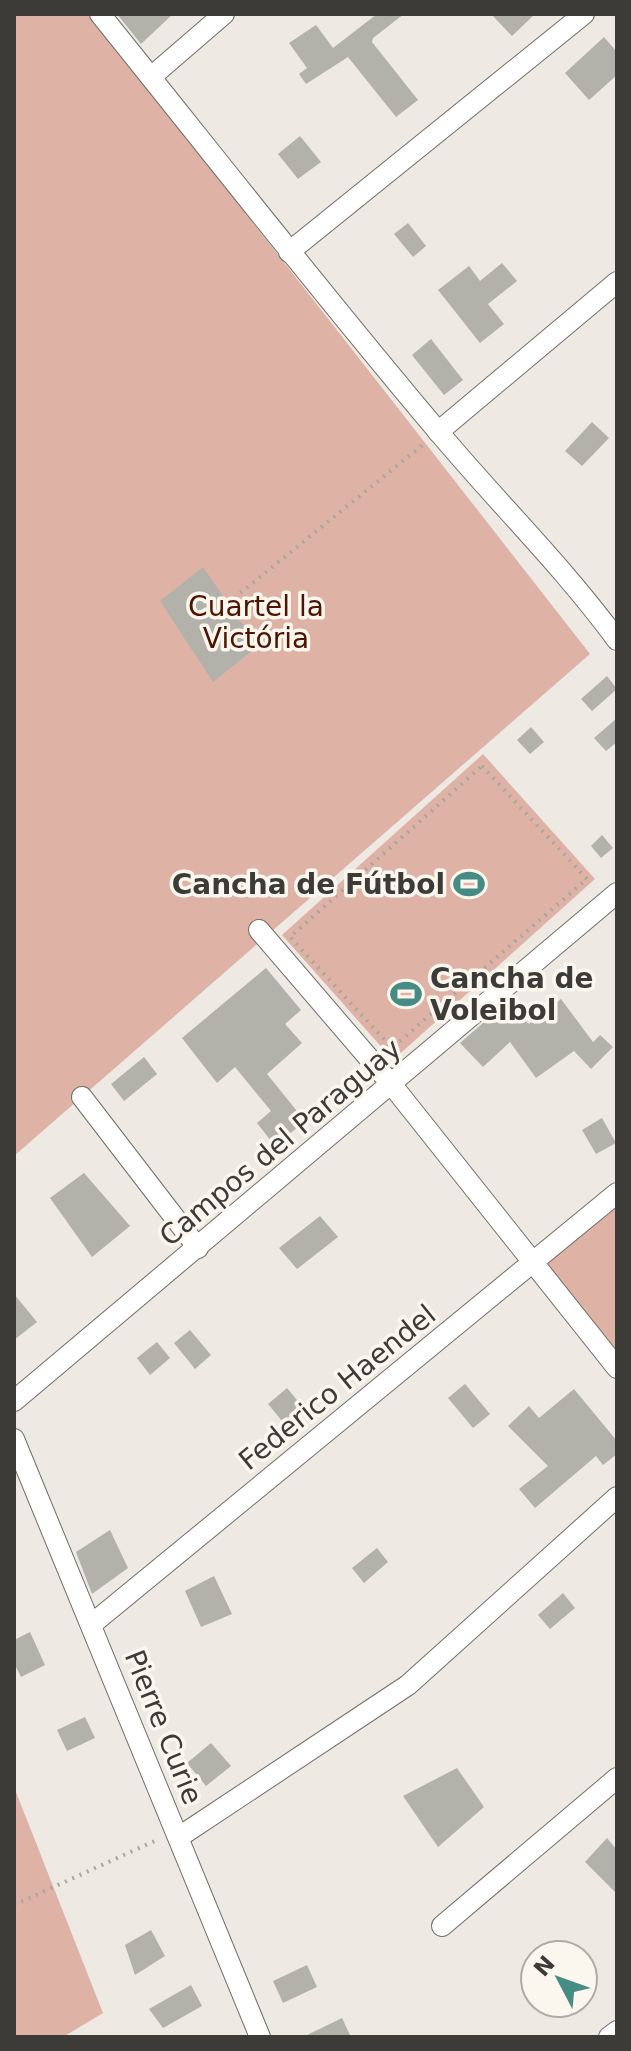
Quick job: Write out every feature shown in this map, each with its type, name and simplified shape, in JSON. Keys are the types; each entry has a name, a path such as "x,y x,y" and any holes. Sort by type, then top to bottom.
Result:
{"street":[{"path":"100,14 289,252 438,432 584,595 617,640"},
{"path":"151,77 224,14"},
{"path":"289,252 584,14"},
{"path":"438,432 617,282"},
{"name":"Campos del Paraguay","path":"14,1401 617,893"},
{"path":"259,930 392,1085 617,1368"},
{"path":"82,1097 198,1248"},
{"name":"Federico Haendel","path":"92,1624 617,1193"},
{"name":"Pierre Curie","path":"14,1439 260,2037"},
{"path":"178,1834 408,1685 617,1497"},
{"path":"442,1926 617,1778"},
{"path":"609,2037 617,2031"}],"path":[{"path":"228,603 438,432"},
{"path":"482,766 587,879 392,1048 290,937 482,766"},
{"path":"14,1905 178,1834"}],"green space":[{"name":"Cuartel la Victória","path":"14,14 90,14 590,654 14,1156"},
{"path":"483,754 595,879 393,1060 282,935"},
{"path":"617,1203 617,1356 542,1264"},
{"path":"14,1787 103,2013 63,2037 14,2037"}],"building":[{"path":"117,14 173,14 141,44"},
{"path":"377,14 404,14 372,42 418,100 396,117 348,57 306,84 299,74 307,68 289,43 316,25 333,48"},
{"path":"491,14 535,14 512,36"},
{"path":"604,37 617,52 617,75 589,100 565,73"},
{"path":"300,136 321,162 298,179 278,154"},
{"path":"408,223 426,246 413,257 394,234"},
{"path":"502,263 517,281 488,304 504,324 480,343 438,290 469,266 480,281"},
{"path":"431,339 463,380 444,395 412,355"},
{"path":"592,422 609,438 582,466 565,451"},
{"path":"203,567 258,646 213,682 160,601"},
{"path":"607,676 617,689 592,711 581,699"},
{"path":"617,718 617,742 606,751 594,738"},
{"path":"531,727 544,742 530,754 517,740"},
{"path":"602,835 613,848 601,858 591,846"},
{"path":"266,968 301,1010 285,1024 302,1043 267,1074 305,1121 275,1146 257,1123 271,1111 235,1067 217,1083 182,1038"},
{"path":"561,999 593,1042 600,1035 613,1047 591,1069 574,1051 536,1078 510,1042 483,1067 460,1043 506,1003 529,1024"},
{"path":"144,1057 157,1074 124,1101 111,1084"},
{"path":"602,1118 616,1143 596,1154 582,1130"},
{"path":"84,1173 130,1226 92,1257 50,1198"},
{"path":"320,1216 338,1237 297,1269 279,1248"},
{"path":"14,1294 37,1322 14,1340"},
{"path":"190,1330 211,1355 195,1369 174,1343"},
{"path":"157,1342 170,1358 150,1375 137,1358"},
{"path":"465,1384 490,1414 473,1428 448,1398"},
{"path":"287,1388 306,1411 287,1427 268,1404"},
{"path":"574,1389 617,1441 617,1454 603,1465 596,1456 535,1508 519,1489 548,1466 508,1426 529,1406 539,1418"},
{"path":"110,1530 128,1568 92,1594 76,1552"},
{"path":"377,1548 388,1562 364,1583 352,1568"},
{"path":"214,1576 232,1614 201,1627 185,1591"},
{"path":"563,1593 575,1608 550,1629 538,1615"},
{"path":"30,1632 45,1665 21,1677 14,1663 14,1640"},
{"path":"85,1717 95,1738 67,1751 57,1730"},
{"path":"211,1743 231,1766 206,1786 187,1763"},
{"path":"457,1768 484,1807 438,1847 403,1796"},
{"path":"607,1838 617,1850 617,1894 585,1862"},
{"path":"151,1930 165,1956 135,1975 125,1945"},
{"path":"307,1965 317,1987 283,2003 273,1981"},
{"path":"191,1985 202,2006 163,2028 149,2009"},
{"path":"342,2018 351,2037 303,2037"}],"place":[{"name":"Cancha de Fútbol","path":"469,884"},
{"name":"Cancha de Voleibol","path":"406,994"}]}
